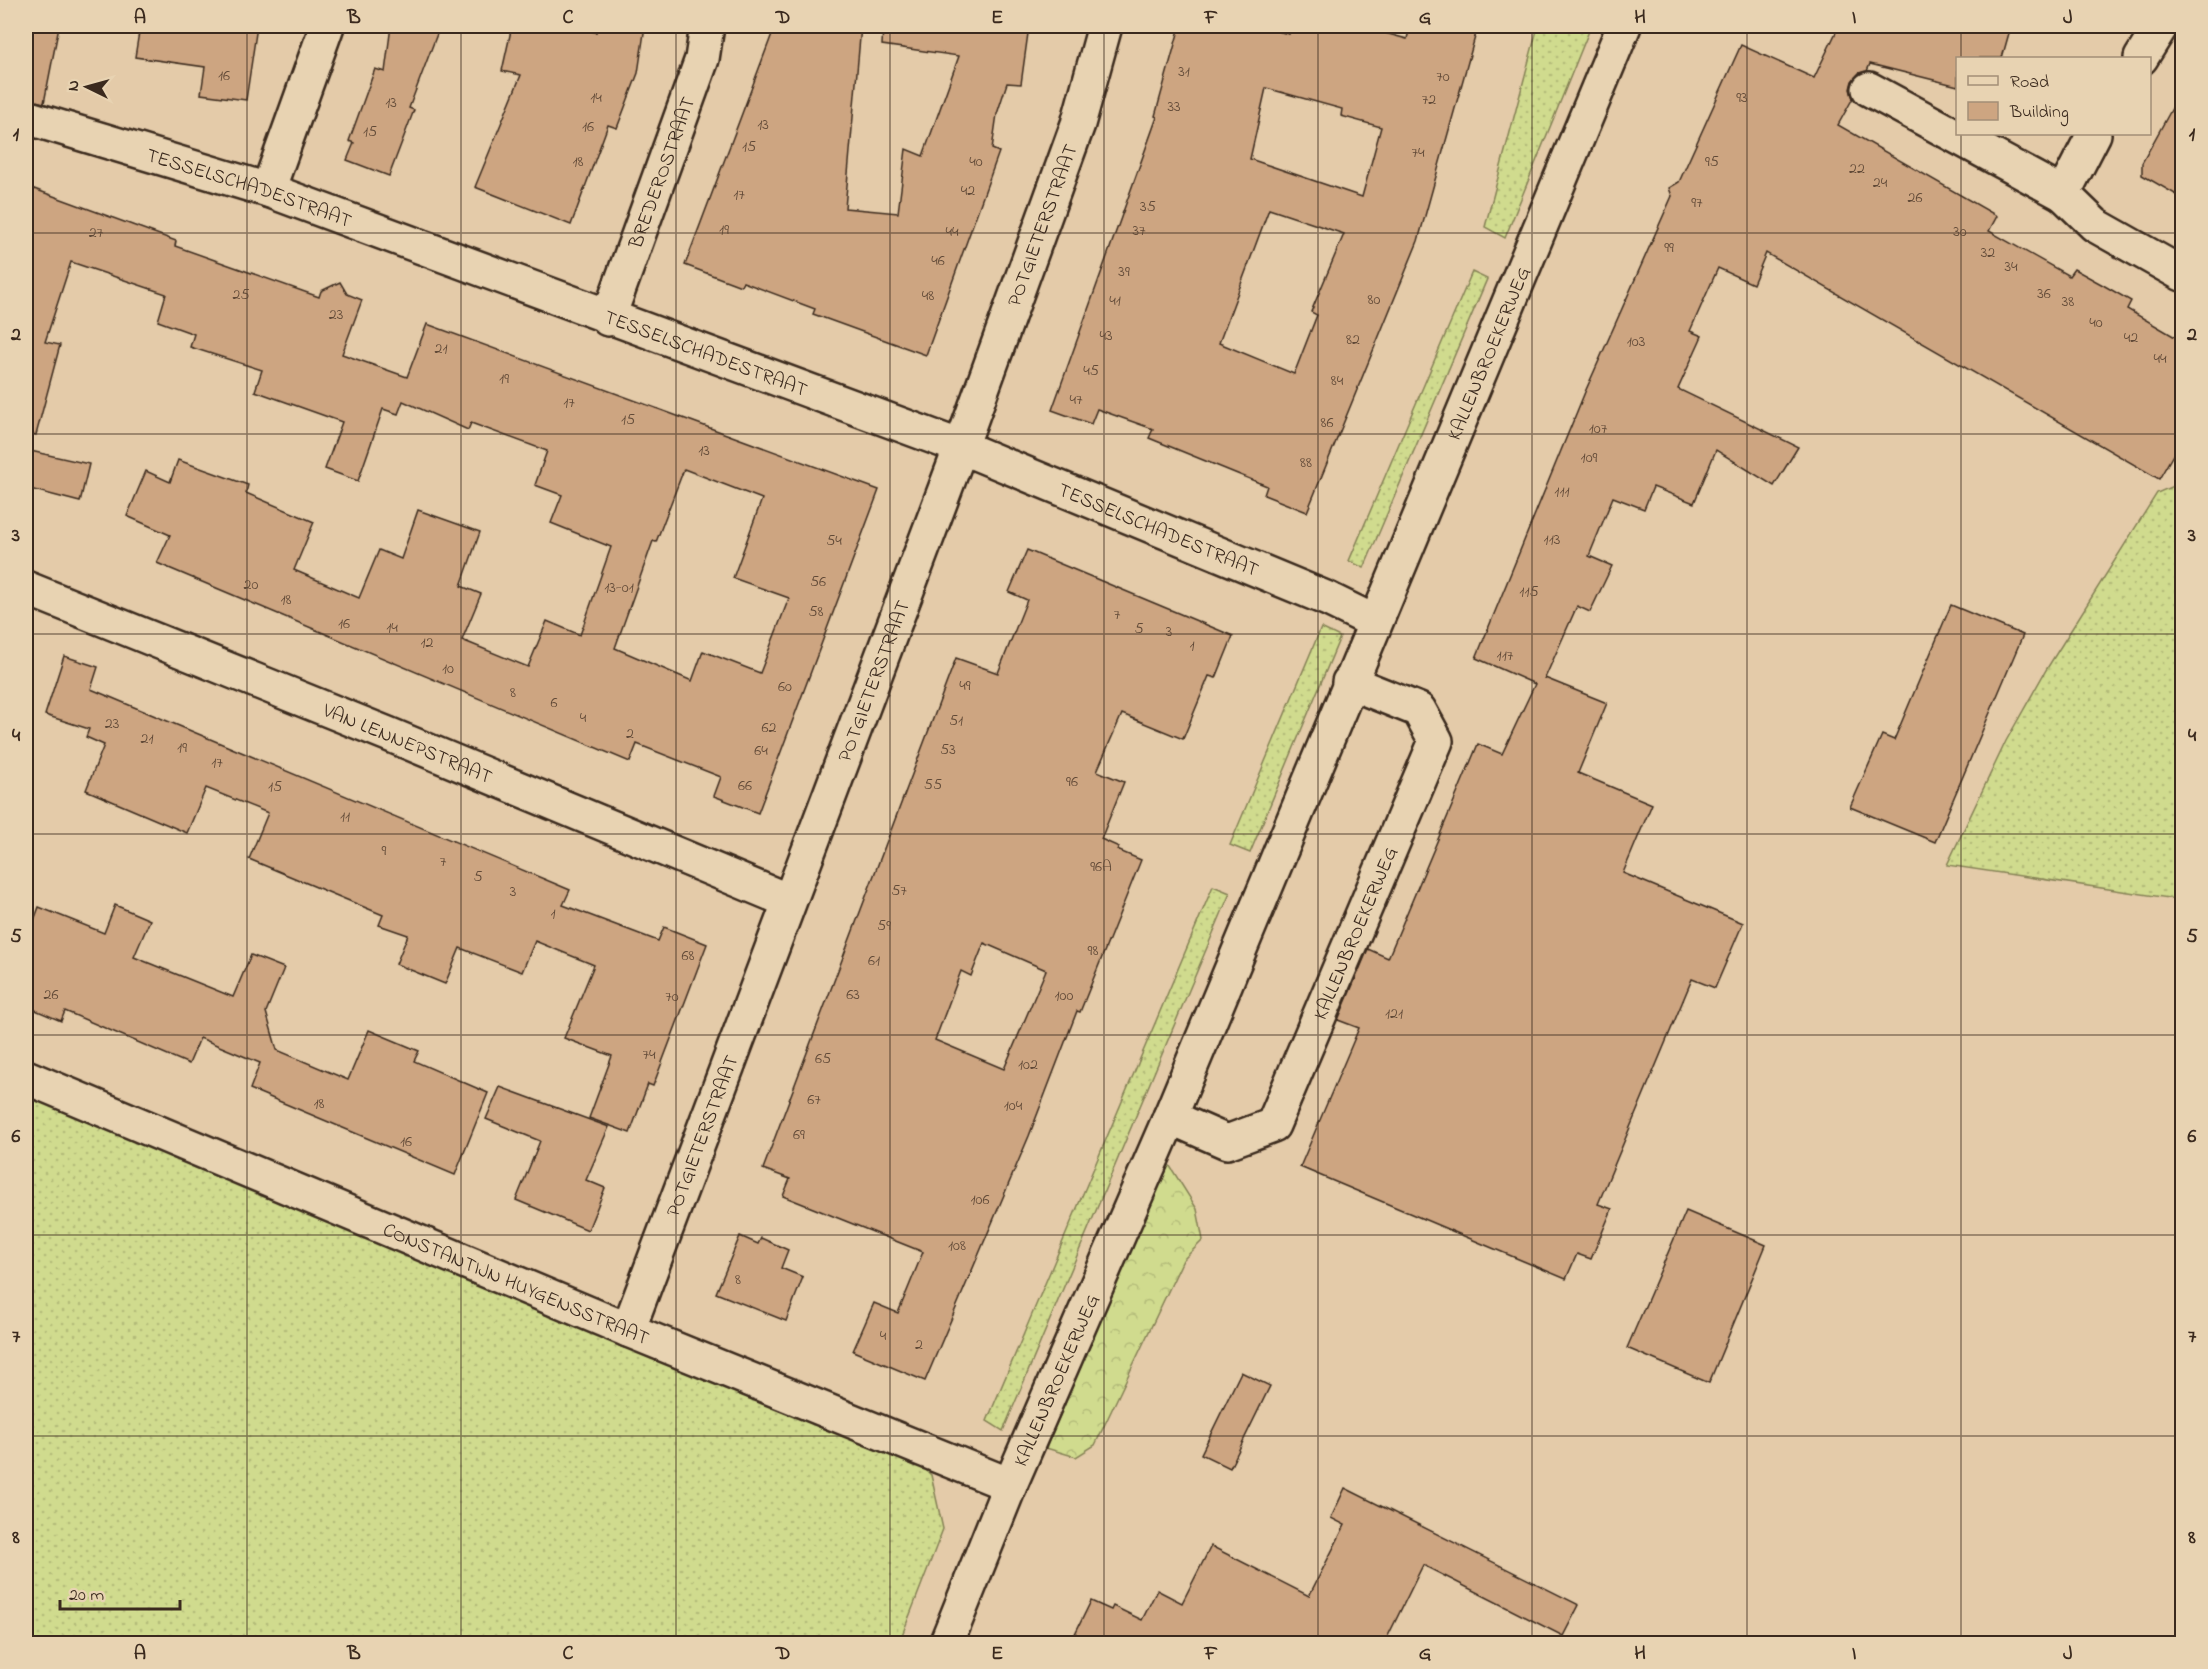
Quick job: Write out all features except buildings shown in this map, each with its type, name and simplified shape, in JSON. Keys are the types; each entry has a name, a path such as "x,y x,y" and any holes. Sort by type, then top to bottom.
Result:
{"street":[{"path":"268,190 327,26"},
{"name":"BREDEROSTRAAT","path":"608,319 702,59 707,26"},
{"name":"POTGIETERSTRAAT","path":"628,1330 961,447 1078,124 1105,26"},
{"name":"KALLENBROEKERWEG","path":"946,1644 1010,1485 1170,1117 1349,682 1624,26"},
{"path":"2142,57 2161,26"},
{"path":"1869,89 2063,194 2095,225 2182,274"},
{"name":"TESSELSCHADESTRAAT","path":"26,117 268,190 608,319 961,447 1328,599 1375,622"},
{"path":"2063,194 2093,135"},
{"name":"VAN LENNEPSTRAAT","path":"26,588 388,734 789,901"},
{"name":"KALLENBROEKERWEG","path":"1170,1117 1227,1142 1273,1125 1436,741 1419,710 1349,682"},
{"name":"CONSTANTIJN HUYGENSSTRAAT","path":"26,1077 628,1330 1010,1485"}],"green space":[{"path":"1538,26 1591,26 1505,238 1485,227"},
{"path":"1472,272 1487,279 1364,568 1349,561"},
{"path":"2182,482 2182,900 1947,865 2006,741 2046,670 2157,493"},
{"path":"1321,628 1340,637 1250,853 1230,845"},
{"path":"1213,886 1230,893 1003,1431 987,1421"},
{"path":"26,1096 916,1460 931,1475 943,1529 899,1643 26,1643"},
{"path":"1168,1163 1197,1209 1203,1240 1183,1260 1095,1445 1076,1457 1046,1448"}]}
